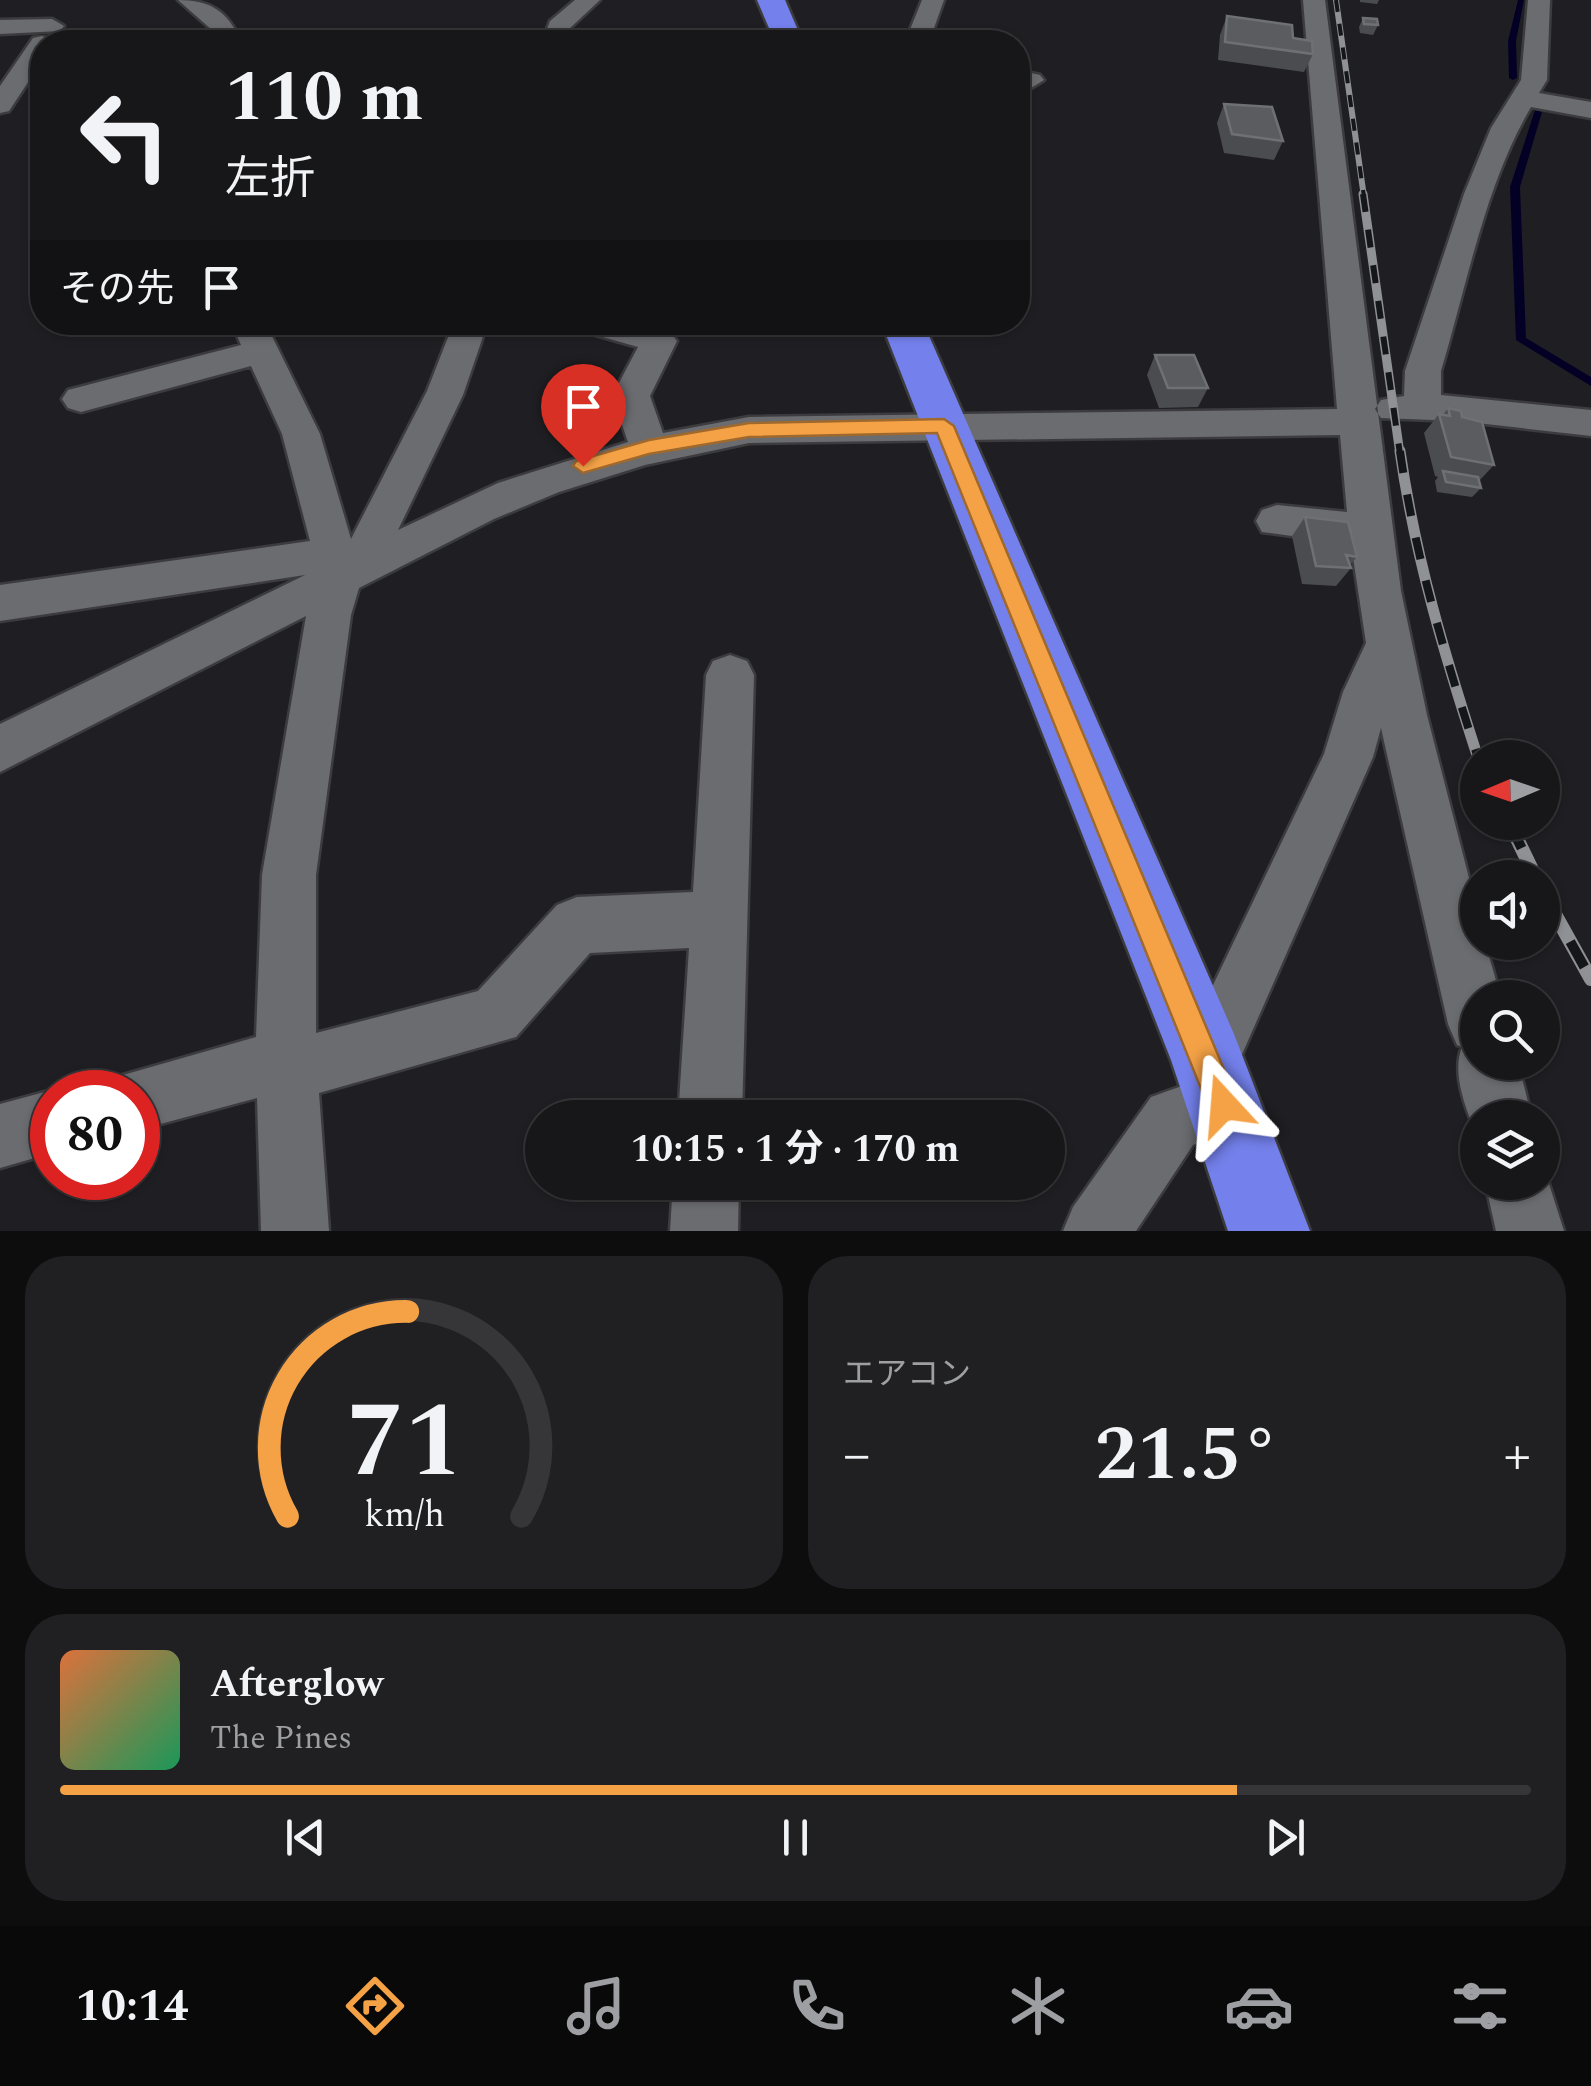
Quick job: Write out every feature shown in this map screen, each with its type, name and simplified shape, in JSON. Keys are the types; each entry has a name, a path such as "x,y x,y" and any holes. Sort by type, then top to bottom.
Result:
{"highway":[{"path":"771,0 784,30"},
{"path":"907,335 1216,1082 1268,1231"}],"street":[{"path":"188,0 224,30"},
{"path":"557,30 590,0"},
{"path":"921,30 933,0"},
{"path":"1314,0 1336,172 1370,530 1389,642 1468,980"},
{"path":"1422,408 1423,370 1474,212 1521,98 1534,80 1539,0"},
{"path":"0,27 38,30"},
{"path":"0,105 30,61"},
{"path":"1521,98 1591,110"},
{"path":"295,1231 287,1066 289,876 330,614 345,566 433,408 444,396 466,335"},
{"path":"637,335 659,341 631,396 649,447"},
{"path":"81,400 255,337 301,434 345,566"},
{"path":"0,749 345,566 550,476 649,447 749,430 1358,417 1422,408 1591,423"},
{"path":"1277,521 1370,530"},
{"path":"0,603 345,566"},
{"path":"1097,1231 1173,1119 1216,1082 1348,757 1367,692 1389,642"},
{"path":"711,1100 730,674"},
{"path":"160,1094 495,1016 577,924 719,919"},
{"path":"0,1136 30,1128"},
{"path":"704,1231 705,1200"},
{"path":"1522,1200 1530,1231"}],"building":[{"path":"1227,16 1292,25 1293,38 1312,41 1313,54 1225,42"},
{"path":"1363,18 1377,19 1378,25 1364,24"},
{"path":"1224,104 1272,107 1283,141 1232,134"},
{"path":"1155,355 1194,355 1208,388 1168,388"},
{"path":"1448,408 1482,422 1494,465 1451,457 1439,414 1450,416"},
{"path":"1443,471 1478,477 1481,488 1446,482"},
{"path":"1305,517 1348,522 1357,557 1346,555 1351,568 1316,566"}],"waterway":[{"path":"1513,78 1512,41 1521,0"},
{"path":"1538,112 1515,187 1521,340 1591,382"}],"railway":[{"path":"1336,0 1364,197"},
{"path":"1363,194 1400,454"},
{"path":"1400,451 1432,606 1472,740"},
{"path":"1518,840 1527,860"},
{"path":"1560,923 1591,979"}],"route":[{"path":"583,466 649,447 749,430 944,426 1224,1105"}]}
